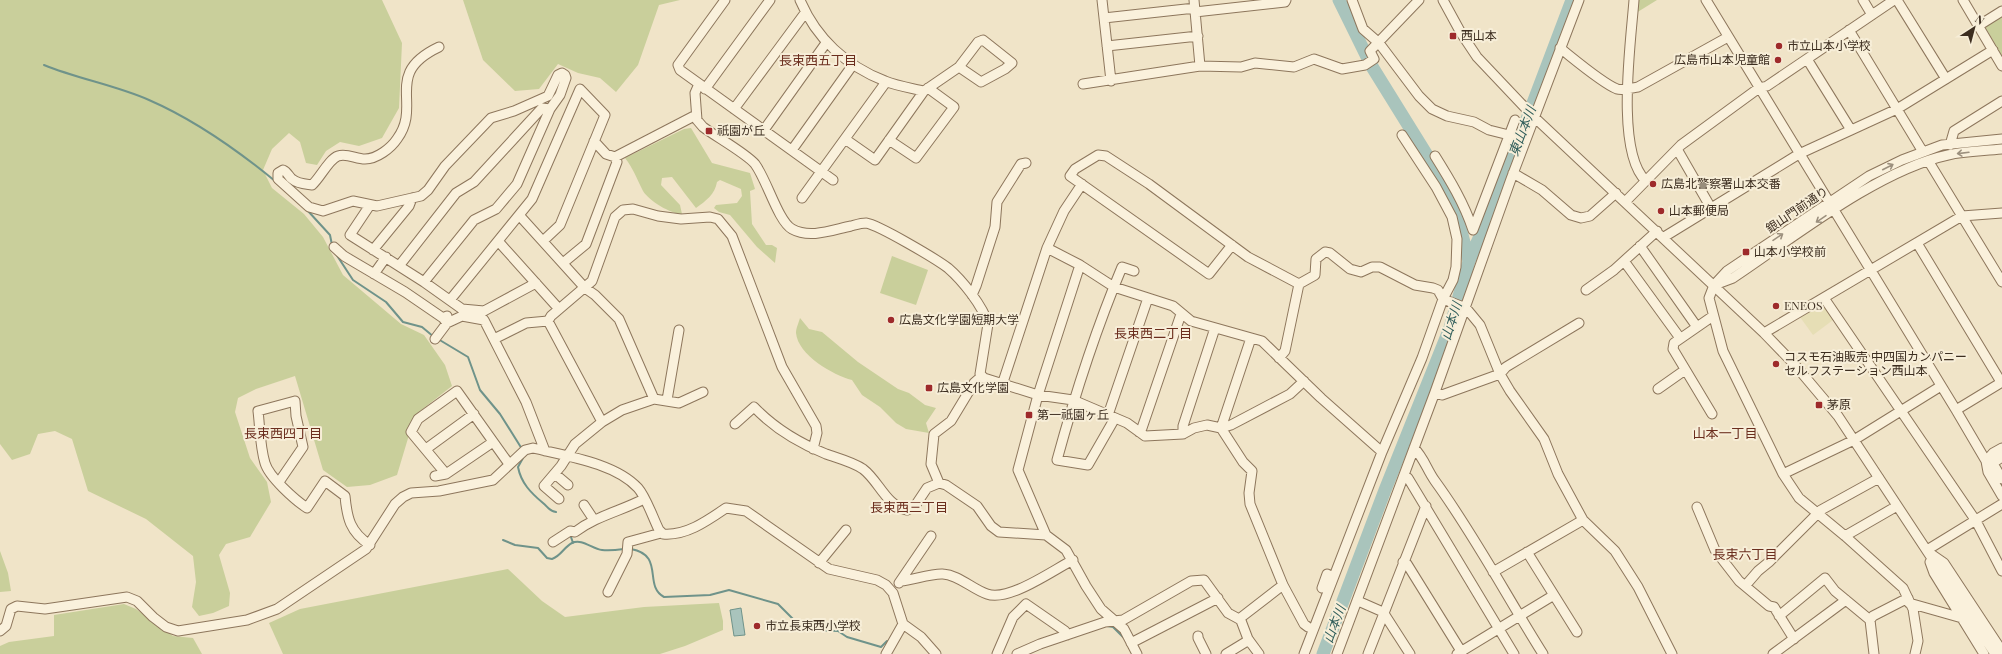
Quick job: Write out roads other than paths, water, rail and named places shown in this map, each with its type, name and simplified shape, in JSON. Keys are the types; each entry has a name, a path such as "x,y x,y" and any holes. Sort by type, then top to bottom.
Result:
{"street":[{"path":"725,0 678,65 680,70 833,180"},
{"path":"770,0 695,93 696,120 703,127 753,162 764,176 783,218 790,228 802,234 812,234 865,223 879,227 948,268 972,295 988,324 980,374 982,376 1002,385 1038,396 1073,400 1127,423 1145,436 1183,434 1194,428 1207,424 1222,428 1231,425 1290,394 1304,381"},
{"path":"800,0 805,13 826,43 852,66 886,82 926,89 954,107 916,158 889,140"},
{"path":"1102,0 1111,81"},
{"path":"1104,18 1195,7 1285,2 1286,0"},
{"path":"1352,0 1363,29 1379,43 1419,96 1432,109 1447,116 1474,122 1489,130 1510,137 1527,136"},
{"path":"1083,84 1111,81 1200,66 1241,67 1255,63 1294,67 1314,59 1342,69 1369,63 1374,59 1370,51 1419,0"},
{"path":"1443,0 1461,33 1477,57 1533,116 1661,234 1764,333 1795,365 1838,416 1995,654"},
{"path":"1337,654 1466,308 1533,116 1579,0"},
{"path":"1634,0 1627,125 1634,159 1640,176 1646,181"},
{"path":"1706,0 1956,410 1986,462 1988,472 2002,496"},
{"path":"1863,0 1872,15"},
{"path":"1626,201 1677,149 1759,88 1767,86 1895,0 1946,79"},
{"path":"1963,0 2002,66"},
{"path":"1195,7 1200,66"},
{"path":"1978,26 2002,11"},
{"path":"734,109 805,13"},
{"path":"1849,30 1923,152"},
{"path":"1107,46 1198,36"},
{"path":"1560,48 1586,69 1617,89 1628,90 1638,87 1728,37"},
{"path":"845,139 875,160 926,89 959,67 978,42 983,40 1012,63 1005,70 981,82 959,67"},
{"path":"764,130 826,43"},
{"path":"424,282 474,220 496,209 517,184 550,109 560,95 566,78 562,73 558,75 548,96 514,111 491,118 445,166 428,190 421,196 377,206 353,201 323,212 309,207 278,179 278,173 283,170 287,172 292,179 301,184 312,185 319,180 332,160 338,156 346,155 365,159 374,157 390,148 398,138 407,120 405,92 408,75 416,62 428,52 439,47"},
{"path":"1586,290 1624,261 1640,246 1711,208 1799,154 1897,109 1993,50"},
{"path":"1808,59 1851,130"},
{"path":"792,150 852,66"},
{"path":"802,198 886,82"},
{"path":"450,300 532,199 580,89 605,115 560,225 543,241"},
{"path":"1950,144 1954,131 2002,102"},
{"path":"398,266 456,193 474,182 542,108 550,109"},
{"path":"594,141 606,154 615,157 696,115"},
{"path":"1435,156 1451,182 1467,213 1473,230 1510,137 1515,120"},
{"path":"1304,654 1326,588 1422,358 1443,299 1451,286 1456,267 1458,253 1456,228 1447,206 1402,135"},
{"name":"銀山門前通り","path":"1714,285 1733,278 1831,207 1869,176 1902,160 1950,144 2002,139"},
{"name":"銀山門前通り","path":"1831,207 1909,169 1947,155 2002,148"},
{"path":"1677,149 1711,208"},
{"path":"1232,245 1209,274 1070,176 1075,169 1098,155 1106,156 1149,184 1232,245 1248,257 1299,284"},
{"path":"563,263 586,244 617,162 615,157"},
{"path":"1929,162 2002,282"},
{"path":"972,295 995,227 997,202 1021,164 1026,163"},
{"path":"1514,172 1542,190 1571,215 1581,218 1590,216 1616,193"},
{"path":"1002,385 1047,248 1064,211 1082,184"},
{"path":"373,250 409,206 412,198"},
{"path":"370,205 350,235 424,282 462,309 484,311 536,284"},
{"path":"548,321 551,316 592,281 615,217 623,210 633,209 658,216 681,219 710,217 718,219 732,236 782,367 816,426 817,433 813,449"},
{"path":"1764,333 1962,216 2002,213"},
{"path":"519,215 585,288 595,295 619,319 654,399"},
{"path":"498,241 559,309"},
{"path":"1917,242 2001,382 1956,410"},
{"path":"1640,246 1697,327"},
{"path":"334,247 344,256 405,292 445,321"},
{"path":"1047,248 1080,265 1114,287 1173,306 1191,321 1262,341 1382,452"},
{"path":"1279,358 1285,351 1299,284 1315,275 1316,259 1325,252 1330,253 1350,269 1361,272 1372,267 1380,267 1415,285 1438,290 1443,299 1466,308 1480,325 1500,374 1510,391 1544,439 1558,474 1583,520 1615,551 1638,586 1672,654"},
{"path":"374,274 386,258"},
{"path":"1624,261 1680,338"},
{"path":"1080,265 1038,396 1018,470 1046,534 1066,550 1101,609 1124,629 1137,654"},
{"path":"1134,271 1122,266 1073,400 1057,460 1088,465 1112,417 1148,298"},
{"path":"1714,285 1709,298 1723,350 1783,474 1799,498 1845,536 1903,588 1913,609 1918,640 1915,654"},
{"path":"1824,298 1902,410 1976,521 2002,571"},
{"path":"436,338 445,321 462,309"},
{"path":"1139,432 1142,428 1181,314"},
{"path":"445,321 462,316 484,320 526,402 545,451"},
{"path":"1712,414 1673,349 1674,343 1680,338 1713,316"},
{"path":"494,340 526,323 548,321"},
{"path":"548,321 602,422"},
{"path":"1435,392 1442,395 1500,374 1506,367 1578,323"},
{"path":"1183,434 1183,426 1215,328"},
{"path":"667,400 679,330"},
{"path":"1251,338 1222,428 1242,462 1252,471 1249,493 1250,504 1283,585 1304,624 1308,627"},
{"path":"1658,389 1685,370"},
{"path":"939,483 931,464 934,434 951,421 974,383 982,376"},
{"path":"1783,474 1854,440 1941,386"},
{"path":"446,474 411,432 418,419 457,391 510,464"},
{"path":"559,499 544,486 555,474 583,436 622,410 654,399 667,400 679,404 703,392"},
{"path":"279,482 303,447 296,416 295,401 258,411 265,464 279,482 292,497 307,508 325,481 345,496 346,517 359,538 370,544"},
{"path":"735,424 754,407 767,421 813,449 861,468 880,491 901,509 907,510 915,506 927,488 939,483 946,485 977,506 991,526 1000,532 1046,534"},
{"path":"426,449 474,414"},
{"path":"435,476 446,474 493,442"},
{"path":"0,631 6,626 10,608 17,606 45,609 127,597 137,601 153,617 166,627 178,630 246,620 277,609 370,544 395,504 403,497 411,493 439,491 493,480 526,450 533,448 605,467 624,477 639,489 661,533"},
{"path":"1414,448 1423,457 1434,479 1464,524 1543,654"},
{"path":"1986,462 1994,453 2002,448"},
{"path":"1986,462 1996,461 2002,457"},
{"path":"1986,462 1994,467 2002,479"},
{"path":"555,474 568,485"},
{"path":"1404,476 1408,478 1426,506 1514,654"},
{"path":"1745,586 1817,513 1879,478"},
{"path":"565,522 570,530 575,532 594,520 629,507 644,499"},
{"path":"1926,550 2002,504"},
{"path":"584,505 594,520"},
{"path":"1368,654 1383,612 1426,506"},
{"path":"1845,536 1897,506"},
{"path":"1697,507 1715,550 1739,581 1768,606 1774,607 1794,639"},
{"path":"608,592 627,554 628,542 661,533 672,535 700,525 726,508 746,512 829,570 877,580 886,586 893,593 903,624 921,637 936,654"},
{"path":"1493,572 1583,520"},
{"path":"553,542 570,530"},
{"path":"819,563 846,530"},
{"path":"893,593 931,536"},
{"path":"1926,550 1934,573 1984,654"},
{"path":"1926,550 1944,563 2001,646"},
{"path":"1527,552 1577,632"},
{"path":"901,581 942,573 970,584 987,594 1000,596 1013,592 1073,560"},
{"path":"1403,562 1407,564 1459,653 1554,595"},
{"path":"1298,654 1308,627 1327,588 1327,574 1329,575"},
{"path":"1779,616 1825,578 1846,600 1870,620 1874,654"},
{"path":"1017,654 1067,634 1104,622 1123,620 1191,581 1204,580 1228,613 1240,618 1249,640 1259,654"},
{"path":"1240,618 1283,585"},
{"path":"1131,642 1218,598"},
{"path":"1773,654 1846,600"},
{"path":"1870,620 1873,616 1909,600 1962,618"},
{"path":"1358,601 1383,612 1410,654"},
{"path":"997,654 1013,617 1026,604 1065,631 1067,634"},
{"path":"886,654 903,624"},
{"path":"1198,636 1206,654"},
{"path":"1226,654 1249,640"}],"water":[{"path":"741,608 745,635 734,636 730,610"}],"waterway":[{"name":"山本川","path":"1339,0 1371,65 1451,194 1469,261"},
{"name":"山本川","path":"1323,654 1385,490 1450,328 1469,261 1499,193 1572,0"},
{"path":"44,65 136,95 166,108 215,136 275,181"},
{"path":"308,211 330,235 332,245"},
{"path":"334,251 353,280 386,302 403,322 422,327 434,337"},
{"path":"438,339 468,357 480,390 500,414 522,449"},
{"path":"523,458 518,467 524,483 549,509 556,512"},
{"path":"1999,482 2002,487"},
{"path":"570,534 573,543"},
{"path":"503,540 515,545 538,548 547,558 552,559 558,556 569,545 576,542 602,550 624,549"},
{"path":"631,549 641,552 648,557 651,564 655,586 658,592 664,597 710,595 729,590 778,604 796,622 814,630 838,631 847,637 881,647 887,641"},
{"path":"1107,626 1113,627 1124,638"}],"place":[{"name":"西山本","path":"1453,36"},
{"name":"市立山本小学校","path":"1779,46"},
{"name":"広島市山本児童館","path":"1778,60"},
{"name":"祇園が丘","path":"709,131"},
{"name":"広島北警察署山本交番","path":"1653,184"},
{"name":"山本郵便局","path":"1661,211"},
{"name":"山本小学校前","path":"1746,252"},
{"name":"ENEOS","path":"1776,306"},
{"name":"広島文化学園短期大学","path":"891,320"},
{"name":"コスモ石油販売 中四国カンパニー セルフステーション西山本","path":"1776,364"},
{"name":"広島文化学園","path":"929,388"},
{"name":"茅原","path":"1819,405"},
{"name":"第一祇園ヶ丘","path":"1029,415"},
{"name":"市立長束西小学校","path":"757,626"}],"district":[{"name":"長束西五丁目","path":"818,60"},
{"name":"長束西二丁目","path":"1153,333"},
{"name":"長束西四丁目","path":"283,433"},
{"name":"山本一丁目","path":"1725,433"},
{"name":"長束西三丁目","path":"909,507"},
{"name":"長束六丁目","path":"1745,554"}],"water label":[{"name":"東山本川","path":"1522,131"}]}
